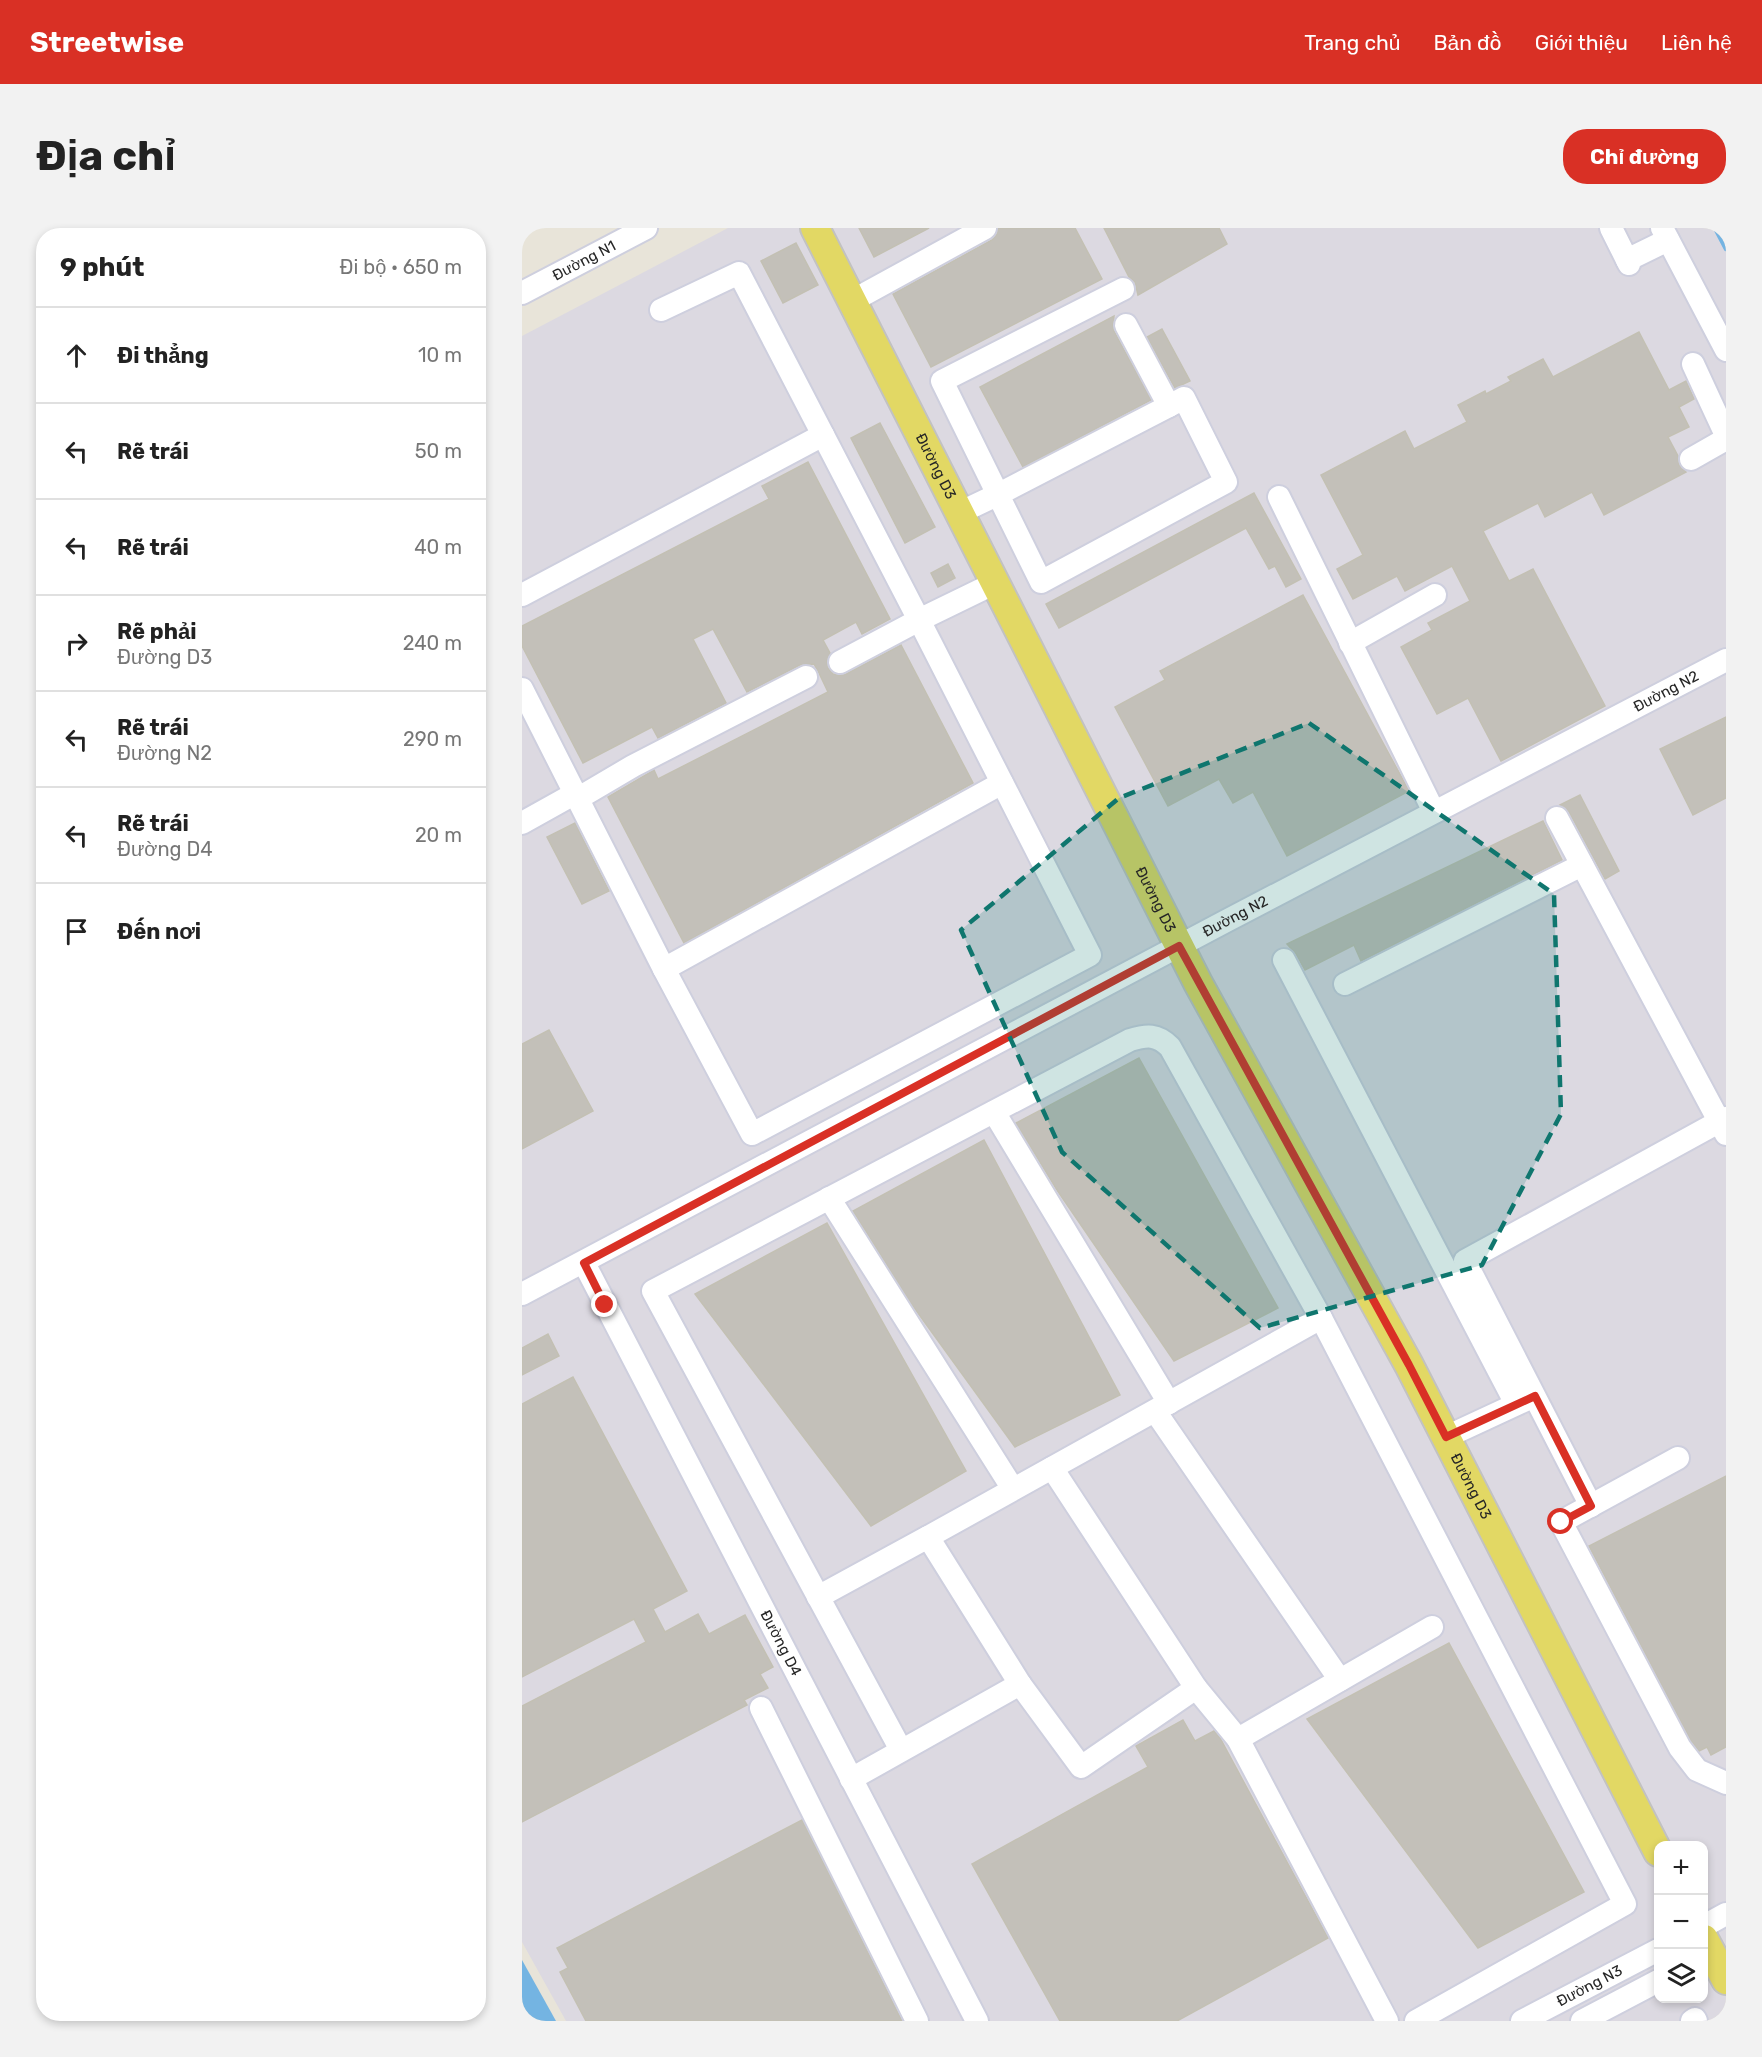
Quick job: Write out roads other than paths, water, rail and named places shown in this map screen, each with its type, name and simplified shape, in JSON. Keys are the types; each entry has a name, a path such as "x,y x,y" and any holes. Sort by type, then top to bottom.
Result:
{"main road":[{"name":"Đường D3","path":"815,228 1179,946 1409,1365 1654,1842"},
{"path":"1711,1949 1726,1980"}],"street":[{"name":"Đường N1","path":"522,293 646,228"},
{"path":"852,301 985,228"},
{"path":"1611,228 1628,262 1665,234 1726,350"},
{"path":"522,689 664,969 752,1134 1090,955 920,620 739,273 661,310"},
{"path":"959,513 999,494 1184,398 1226,482 1041,582 999,494 942,381 1123,289"},
{"path":"1126,325 1169,406"},
{"path":"1691,459 1726,437 1693,364"},
{"path":"522,595 824,435"},
{"path":"1279,497 1434,812"},
{"path":"840,662 995,583"},
{"path":"1350,643 1435,595"},
{"name":"Đường N2","path":"522,1294 1179,946 1726,660"},
{"path":"522,823 806,677"},
{"path":"664,969 1002,783"},
{"path":"1526,1400 1465,1261 1724,1125 1557,818"},
{"path":"1345,984 1582,865"},
{"path":"1284,960 1526,1400 1591,1506"},
{"path":"901,1750 653,1291 1130,1040 1154,1036 1163,1040 1176,1058 1321,1318 1625,1904 1416,2021"},
{"path":"994,1112 1162,1407 1340,1680"},
{"path":"829,1198 1013,1489"},
{"name":"Đường D4","path":"584,1263 977,2021"},
{"path":"818,1597 1321,1318"},
{"path":"1446,1437 1526,1400"},
{"path":"1678,1458 1561,1522 1680,1748 1697,1770 1726,1783"},
{"path":"1052,1468 1196,1688 1238,1739 1387,2021"},
{"path":"928,1537 1020,1684 1081,1767 1196,1688"},
{"path":"1238,1739 1432,1628"},
{"path":"851,1779 1020,1684"},
{"path":"761,1708 917,2021"},
{"path":"1708,1924 1726,1914"},
{"name":"Đường N3","path":"1522,2021 1654,1953"},
{"name":"Đường N3","path":"1582,2021 1654,1985"}],"water":[{"path":"522,1960 556,2021 522,2021"}],"waterway":[{"path":"1715,228 1726,249"}]}
